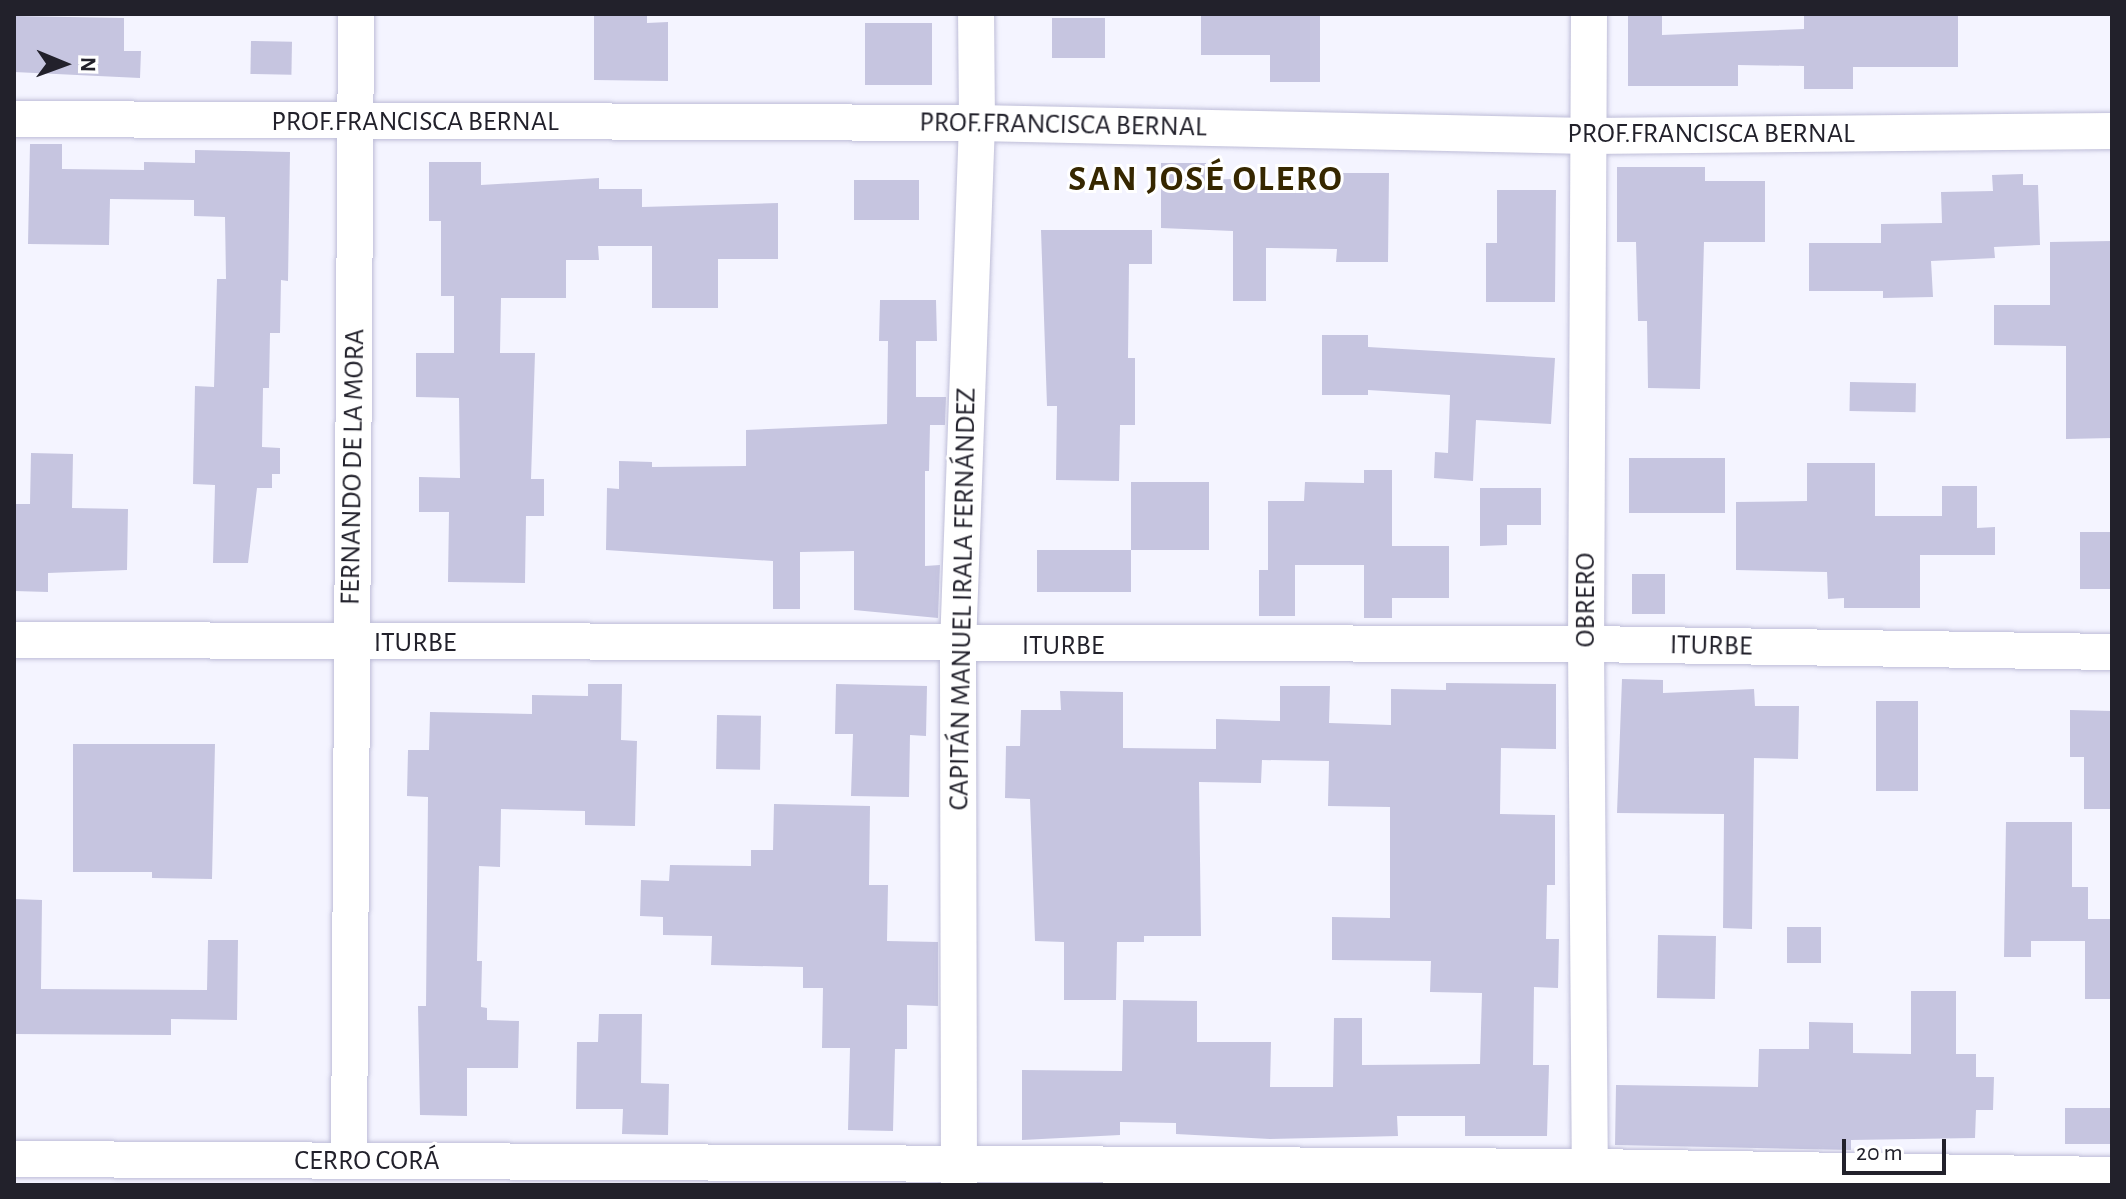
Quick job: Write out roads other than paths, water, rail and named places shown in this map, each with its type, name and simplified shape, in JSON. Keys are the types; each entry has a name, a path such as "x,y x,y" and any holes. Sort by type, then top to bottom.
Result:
{"street":[{"name":"FERNANDO DE LA MORA","path":"349,1161 356,14"},
{"name":"CAPITÁN MANUEL IRALA FERNÁNDEZ","path":"959,1175 958,646 977,123 976,14"},
{"name":"OBRERO","path":"1589,14 1586,644 1590,1176"},
{"name":"PROF.FRANCISCA BERNAL","path":"14,119 357,123 977,123 1589,136 2112,131"},
{"name":"ITURBE","path":"14,640 958,646 1586,644 2112,652"},
{"name":"CERRO CORÁ","path":"14,1159 349,1161 959,1175 2112,1175"}],"district":[{"name":"SAN JOSÉ OLERO","path":"1206,180"}]}
